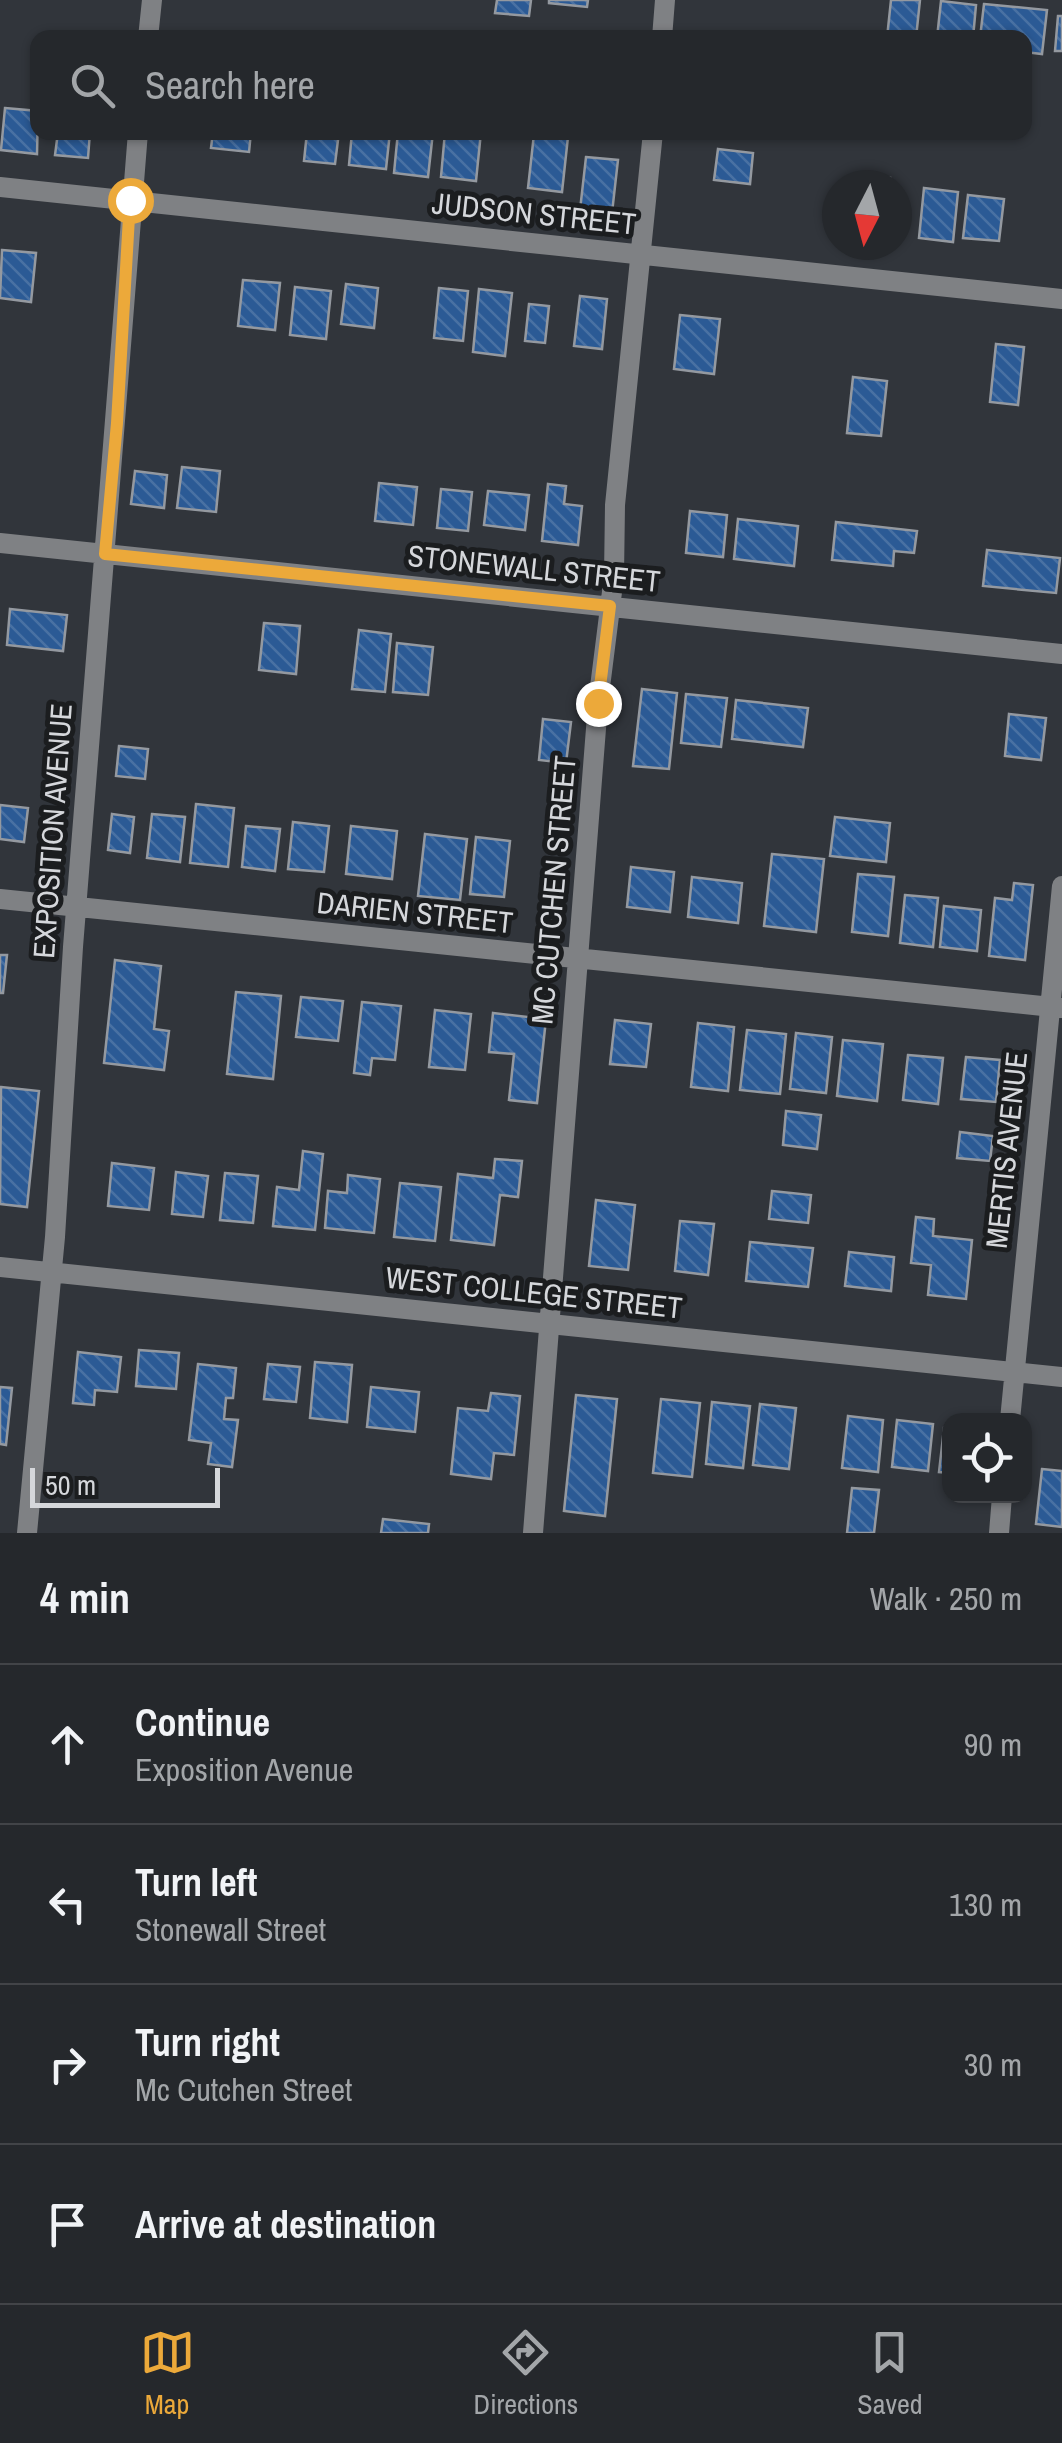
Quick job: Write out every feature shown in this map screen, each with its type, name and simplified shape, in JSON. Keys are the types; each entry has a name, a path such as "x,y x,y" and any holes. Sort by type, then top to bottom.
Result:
{"street":[{"path":"149,30 152,0"},
{"path":"663,30 665,0"},
{"name":"EXPOSITION AVENUE","path":"26,1533 51,1272 137,140"},
{"name":"MC CUTCHEN STREET","path":"533,1533 598,703 652,140"},
{"name":"JUDSON STREET","path":"0,187 1062,299"},
{"name":"STONEWALL STREET","path":"0,544 1062,654"},
{"name":"MERTIS AVENUE","path":"1011,1413 1056,1008 1062,886"},
{"name":"DARIEN STREET","path":"0,899 1056,1008"},
{"name":"WEST COLLEGE STREET","path":"0,1266 1062,1377"},
{"path":"999,1533 1001,1503"}],"building":[{"path":"497,0 531,0 529,16 495,13"},
{"path":"549,0 588,0 587,7"},
{"path":"891,0 920,0 917,30 888,30"},
{"path":"941,1 976,5 974,30 938,30"},
{"path":"984,4 1047,10 1042,54 1032,53 1032,30 981,30"},
{"path":"1058,16 1062,16 1062,51 1055,51"},
{"path":"5,108 30,110 30,140 37,140 37,154 1,150"},
{"path":"57,140 89,140 88,158 55,155"},
{"path":"212,140 250,140 249,152 211,148"},
{"path":"306,140 338,140 335,164 304,161"},
{"path":"351,140 389,140 386,169 349,165"},
{"path":"397,140 432,140 428,177 394,173"},
{"path":"444,140 480,140 476,181 441,177"},
{"path":"533,140 568,140 562,192 528,188"},
{"path":"718,149 753,153 750,184 714,180"},
{"path":"586,157 618,160 612,213 580,210"},
{"path":"924,188 958,192 953,242 919,238"},
{"path":"968,195 1004,199 999,241 963,238"},
{"path":"2,250 36,253 31,302 0,298"},
{"path":"243,280 280,283 275,330 238,326"},
{"path":"346,284 378,288 374,328 341,324"},
{"path":"295,287 331,291 326,339 290,335"},
{"path":"439,288 468,291 463,341 434,338"},
{"path":"479,289 512,293 505,356 473,352"},
{"path":"580,296 607,299 602,349 574,346"},
{"path":"529,304 549,306 545,343 525,341"},
{"path":"680,315 720,319 714,374 674,369"},
{"path":"996,344 1024,347 1018,405 990,402"},
{"path":"853,377 887,381 881,436 847,433"},
{"path":"182,467 220,471 216,512 177,508"},
{"path":"135,471 167,475 164,508 131,504"},
{"path":"379,483 417,487 413,525 375,521"},
{"path":"548,484 566,486 564,504 582,506 578,545 542,541"},
{"path":"441,489 472,492 468,531 437,528"},
{"path":"488,491 529,495 525,530 484,525"},
{"path":"690,511 727,515 723,557 686,553"},
{"path":"738,519 798,526 794,566 734,559"},
{"path":"836,522 917,531 914,553 894,551 893,566 832,560"},
{"path":"987,550 1060,558 1056,593 983,586"},
{"path":"10,609 67,615 63,651 7,645"},
{"path":"264,623 300,626 296,674 259,670"},
{"path":"359,630 391,634 385,692 352,689"},
{"path":"397,643 433,647 428,695 393,692"},
{"path":"642,689 677,693 669,769 633,766"},
{"path":"686,694 727,698 721,747 681,743"},
{"path":"736,700 808,708 803,747 732,739"},
{"path":"1009,714 1046,718 1041,760 1005,756"},
{"path":"543,719 571,722 566,763 539,760"},
{"path":"119,746 148,749 145,779 116,776"},
{"path":"196,804 234,808 228,867 190,863"},
{"path":"0,805 28,808 24,842 0,839"},
{"path":"112,814 134,817 130,853 108,850"},
{"path":"152,814 185,817 180,862 147,858"},
{"path":"835,817 890,823 886,862 830,856"},
{"path":"293,822 329,826 324,872 288,869"},
{"path":"246,826 280,829 275,871 242,867"},
{"path":"351,826 397,831 392,879 346,874"},
{"path":"425,834 467,839 460,900 418,896"},
{"path":"476,837 510,841 504,897 470,894"},
{"path":"772,854 824,859 816,932 764,926"},
{"path":"631,867 674,872 670,912 627,907"},
{"path":"858,874 894,877 888,936 852,932"},
{"path":"692,877 742,883 738,923 688,917"},
{"path":"1014,883 1033,885 1025,960 989,956 995,898 1012,900"},
{"path":"905,895 938,898 933,947 900,943"},
{"path":"944,906 981,910 977,951 940,947"},
{"path":"0,955 7,955 3,993 0,993"},
{"path":"115,960 161,966 154,1029 169,1031 164,1070 104,1063"},
{"path":"236,992 281,996 273,1079 227,1074"},
{"path":"301,997 343,1001 338,1041 296,1037"},
{"path":"362,1002 401,1006 395,1060 372,1058 370,1075 354,1073"},
{"path":"435,1010 471,1014 465,1070 429,1067"},
{"path":"493,1013 546,1019 537,1103 509,1100 514,1054 489,1052"},
{"path":"615,1020 651,1024 646,1067 610,1064"},
{"path":"698,1023 734,1027 728,1091 691,1087"},
{"path":"747,1030 786,1034 780,1094 740,1090"},
{"path":"796,1033 832,1037 826,1093 790,1089"},
{"path":"843,1040 883,1044 877,1101 837,1096"},
{"path":"908,1055 943,1058 938,1104 903,1100"},
{"path":"966,1057 1000,1060 996,1102 961,1099"},
{"path":"1,1087 39,1091 27,1207 0,1204"},
{"path":"786,1111 821,1115 817,1149 783,1145"},
{"path":"960,1132 993,1136 990,1161 957,1158"},
{"path":"303,1151 323,1154 315,1230 273,1226 277,1187 299,1190"},
{"path":"495,1159 522,1161 518,1197 500,1195 494,1245 451,1240 458,1174 493,1178"},
{"path":"112,1163 154,1168 149,1210 108,1206"},
{"path":"176,1172 208,1176 203,1217 172,1214"},
{"path":"225,1173 258,1176 253,1223 220,1220"},
{"path":"348,1175 380,1179 374,1233 325,1228 328,1191 347,1193"},
{"path":"400,1183 441,1187 435,1241 394,1237"},
{"path":"772,1191 811,1195 808,1223 769,1219"},
{"path":"596,1200 635,1205 628,1270 589,1266"},
{"path":"916,1217 934,1219 933,1236 972,1240 966,1299 928,1295 931,1265 911,1263"},
{"path":"680,1221 714,1224 708,1275 675,1271"},
{"path":"750,1242 813,1248 808,1287 746,1281"},
{"path":"849,1252 894,1257 891,1291 845,1286"},
{"path":"139,1350 179,1353 176,1389 136,1386"},
{"path":"78,1352 121,1357 117,1392 95,1390 94,1405 73,1403"},
{"path":"315,1362 352,1365 347,1422 310,1418"},
{"path":"198,1364 236,1368 233,1398 226,1398 224,1419 238,1420 232,1467 208,1464 211,1443 189,1440"},
{"path":"268,1364 300,1367 296,1402 264,1399"},
{"path":"0,1387 12,1388 6,1445 0,1444"},
{"path":"371,1387 419,1392 415,1432 367,1427"},
{"path":"491,1393 520,1396 514,1455 494,1453 491,1479 451,1474 458,1408 488,1411"},
{"path":"576,1395 617,1399 605,1516 564,1511"},
{"path":"661,1399 700,1403 692,1477 653,1473"},
{"path":"712,1402 750,1406 743,1468 706,1464"},
{"path":"760,1404 796,1408 789,1469 753,1465"},
{"path":"848,1416 883,1420 878,1472 842,1468"},
{"path":"897,1420 933,1424 928,1471 892,1467"},
{"path":"1042,1469 1062,1471 1062,1527 1036,1524"},
{"path":"852,1488 879,1490 874,1533 847,1533"},
{"path":"383,1519 429,1524 428,1533 381,1533"}],"route":[{"path":"130,200 105,554 610,606 598,703"}]}
